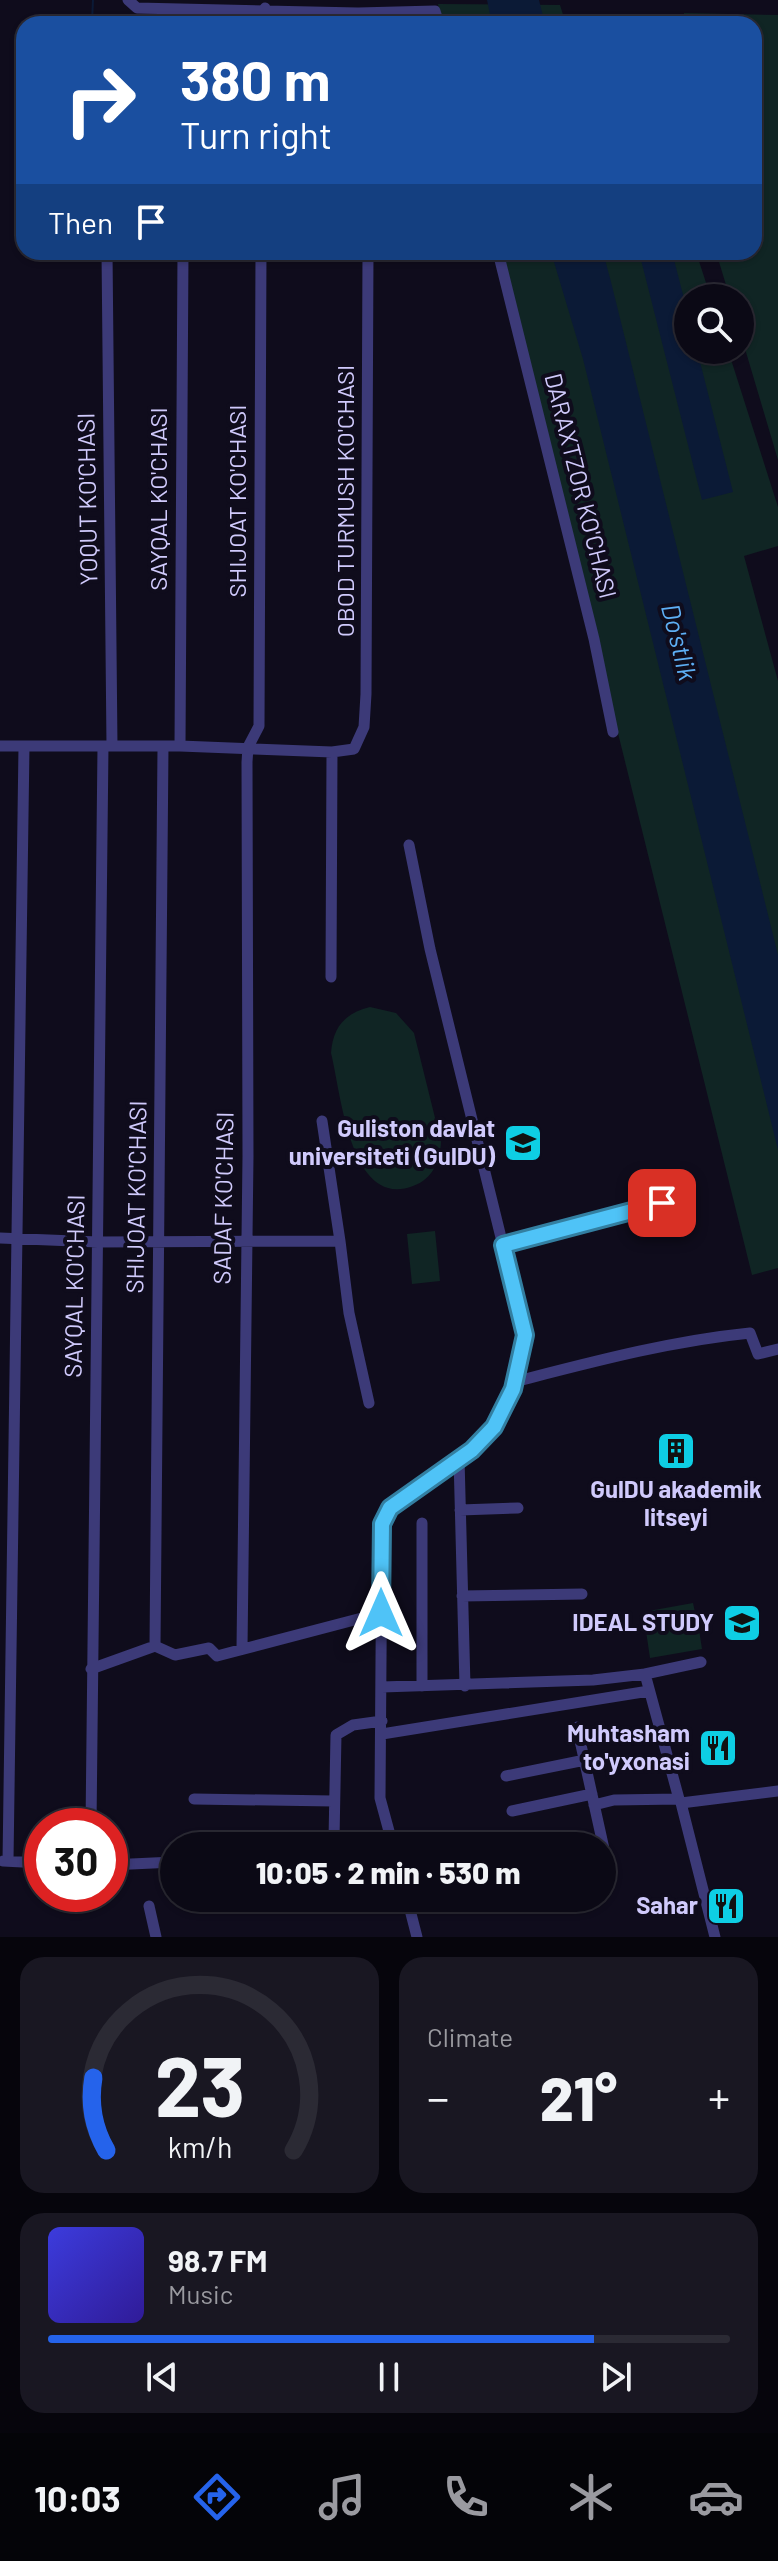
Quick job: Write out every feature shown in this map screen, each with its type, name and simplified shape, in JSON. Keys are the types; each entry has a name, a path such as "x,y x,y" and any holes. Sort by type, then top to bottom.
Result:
{"street":[{"path":"128,0 137,8 269,5 345,16"},
{"path":"381,16 435,11 437,16"},
{"name":"YOQUT KO'CHASI","path":"107,260 108,746"},
{"name":"SAYQAL KO'CHASI","path":"180,746 183,260"},
{"name":"SHIJOAT KO'CHASI","path":"248,747 259,726 261,260"},
{"name":"OBOD TURMUSH KO'CHASI","path":"332,752 354,749 364,727 368,260"},
{"name":"DARAXTZOR KO'CHASI","path":"500,260 594,639 613,732"},
{"path":"0,746 248,747 332,752 331,977"},
{"path":"24,746 4,1861 24,1862"},
{"name":"SAYQAL KO'CHASI","path":"91,1808 108,746"},
{"name":"SHIJOAT KO'CHASI","path":"155,1646 163,747"},
{"name":"SADAF KO'CHASI","path":"242,1649 248,747"},
{"path":"389,1832 380,1798 382,1524 390,1508 459,1458 494,1427 514,1382 525,1335 430,949 409,845"},
{"path":"322,1121 349,1313 369,1403"},
{"path":"503,1245 690,1195"},
{"path":"0,1238 98,1242 340,1241"},
{"path":"514,1382 604,1359 727,1335 750,1333 758,1354 778,1349"},
{"path":"459,1458 465,1686"},
{"path":"460,1510 518,1508"},
{"path":"422,1523 422,1686"},
{"path":"462,1596 582,1594"},
{"path":"91,1669 155,1646 175,1655 209,1648 217,1656 381,1613"},
{"path":"382,1687 593,1680 645,1674 701,1662"},
{"path":"645,1674 715,1937"},
{"path":"334,1832 336,1735 353,1725 382,1727 649,1691"},
{"path":"577,1727 600,1832"},
{"path":"506,1776 585,1760"},
{"path":"512,1811 593,1800 680,1801 778,1791"},
{"path":"194,1799 333,1801"},
{"path":"128,1864 160,1863"},
{"path":"149,1906 156,1937"},
{"path":"411,1912 417,1937"}],"green space":[{"path":"438,4 560,5 563,16 440,16"},
{"path":"684,13 778,15 778,460 750,364 754,364 754,284 726,284 718,260 762,260 762,16 684,16"},
{"path":"501,260 699,260 706,284 674,284 674,364 732,364 778,507 778,546 744,556 778,681 778,1268 752,1275"},
{"path":"370,1007 396,1013 414,1033 441,1142 434,1168 426,1179 413,1186 392,1189 375,1181 362,1165 345,1119 331,1053 332,1044 347,1017"},
{"path":"435,1231 440,1281 412,1284 407,1234"},
{"path":"693,1603 696,1617 646,1626 643,1612"},
{"path":"698,1623 702,1649 650,1658 646,1631"}],"water":[{"path":"487,0 539,0 543,16 490,16"},
{"name":"Do'stlik","path":"553,260 605,260 611,282 778,955 778,1150 583,359"},
{"path":"641,260 674,260 680,284 674,284 674,364 701,364 733,492 702,500"}],"waterway":[{"path":"92,16 93,0"}],"place":[{"name":"Guliston davlat universiteti (GulDU)","path":"523,1143"},
{"name":"GulDU akademik litseyi","path":"676,1451"},
{"name":"IDEAL STUDY","path":"742,1623"},
{"name":"Muhtasham to'yxonasi","path":"718,1748"},
{"name":"Sahar","path":"726,1906"}],"route":[{"path":"381,1613 382,1524 390,1508 472,1450 494,1427 513,1389 525,1335 503,1245 662,1203"}]}
